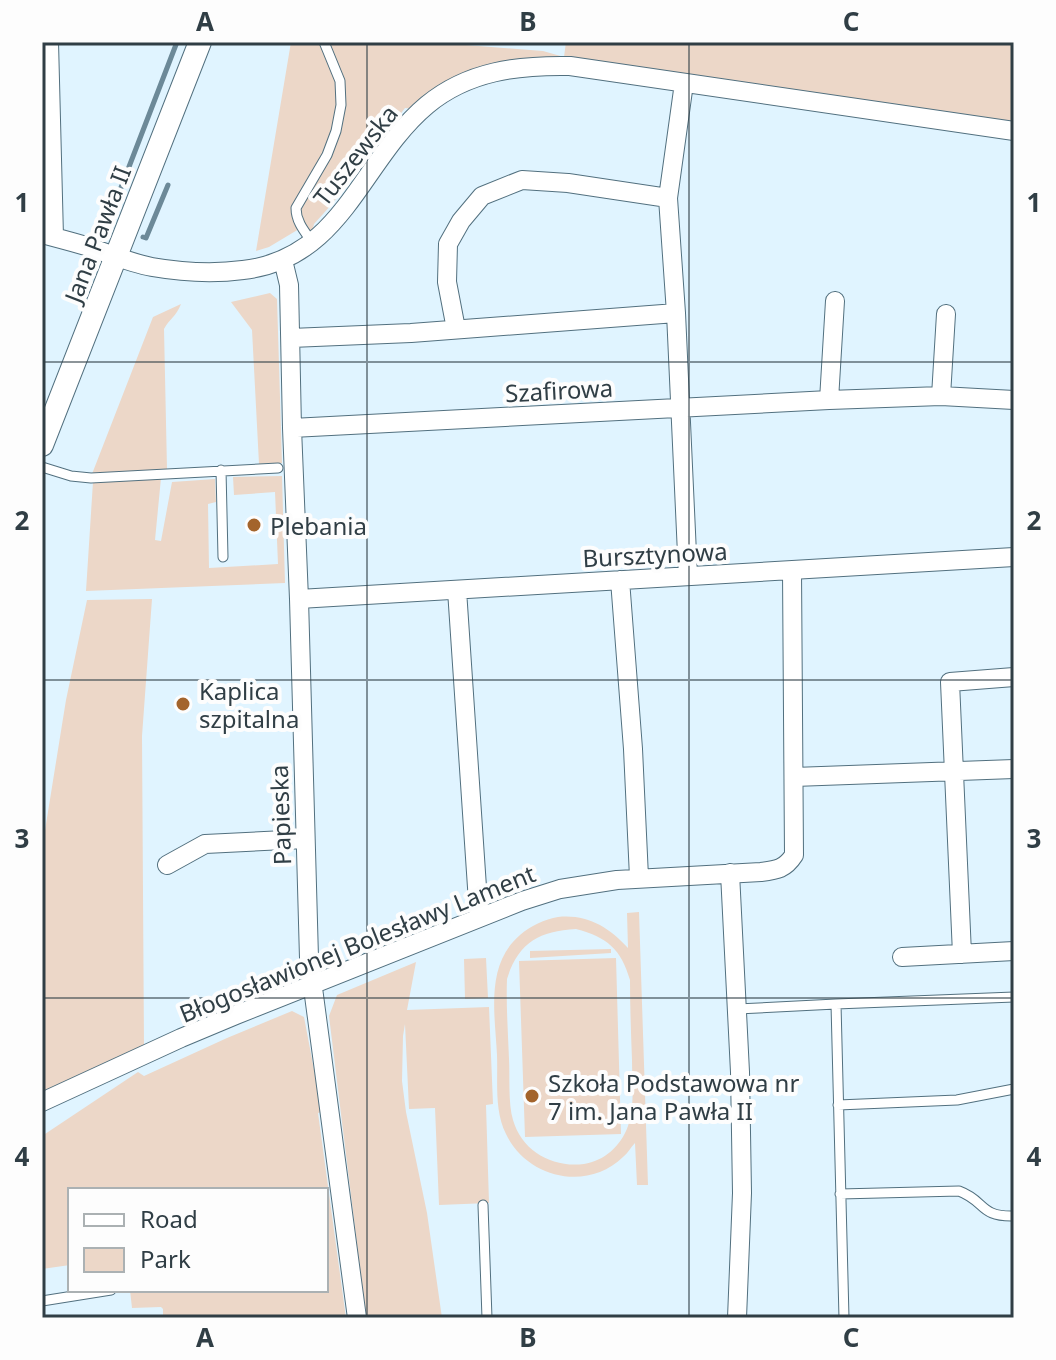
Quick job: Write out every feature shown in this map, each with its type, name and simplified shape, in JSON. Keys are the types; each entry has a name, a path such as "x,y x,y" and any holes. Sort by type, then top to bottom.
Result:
{"street":[{"path":"48,235 49,42"},
{"name":"Jana Pawła II","path":"42,445 200,42"},
{"name":"Tuszewska","path":"48,235 123,239 154,267 244,270 283,260 327,230 403,129 427,105 466,82 514,68 570,66 1014,131"},
{"path":"684,83 668,198 688,576"},
{"path":"456,329 447,282 448,244 461,221 482,196 522,180 568,183 668,198"},
{"name":"Papieska","path":"283,260 289,285 291,338 308,954 357,1318"},
{"path":"829,400 835,301"},
{"path":"291,338 676,313"},
{"path":"941,396 946,314"},
{"name":"Szafirowa","path":"292,428 829,400 941,396 1014,400"},
{"name":"Bursztynowa","path":"299,599 1014,557"},
{"name":"Błogosławionej Bolesławy Lament","path":"42,1102 181,1038 311,984 479,917 560,889 639,877 773,871 788,865 794,855 792,571"},
{"path":"620,580 639,877"},
{"path":"457,590 479,917"},
{"path":"962,954 950,682 1014,677"},
{"path":"794,777 1014,769"},
{"path":"167,865 205,844 305,839"},
{"path":"730,873 742,1193 737,1318"},
{"path":"894,957 1014,951"}],"lane":[{"path":"312,242 296,208 327,155 341,105 340,81 324,42"},
{"path":"42,467 71,476 91,478 278,468"},
{"path":"221,470 223,557"},
{"path":"737,1009 1014,997"},
{"path":"836,1004 844,1318"},
{"path":"838,1105 957,1100 1014,1089"},
{"path":"840,1194 959,1191 971,1195 983,1209 998,1216 1014,1216"},
{"path":"483,1205 487,1318"},
{"path":"42,1301 98,1292"}],"green space":[{"path":"291,42 428,42 543,51 564,57 526,58 495,64 413,109 405,108 314,224 312,233 304,226 269,247 256,251"},
{"path":"566,42 1014,42 1014,123 564,57"},
{"path":"270,293 277,299 282,463 259,464 252,330 231,302"},
{"path":"181,304 164,329 167,469 92,474 153,317"},
{"path":"282,476 285,583 86,591 93,482 161,478 155,540 161,541 172,482 215,479 216,502 208,504 209,568 278,564 275,492 234,495 233,477"},
{"path":"152,599 142,736 144,1046 42,1092 42,849 66,700 87,600"},
{"path":"639,912 648,1185 637,1185 635,1143 608,1168 592,1174 576,1177 543,1170 516,1149 502,1125 498,1105 495,991 501,961 509,947 538,923 569,917 597,924 628,948 627,913","holes":["576,929 596,936 611,946 622,960 630,980 632,1102 628,1126 616,1146 598,1160 572,1165 550,1160 531,1149 523,1141 513,1120 507,979 517,956 532,941 551,933"]},
{"path":"611,949 611,953 530,958 530,951"},
{"path":"486,958 488,998 465,999 464,959"},
{"path":"616,958 621,1134 525,1137 519,961"},
{"path":"416,962 407,1010 489,1007 493,1104 486,1105 489,1203 439,1205 435,1108 409,1109 405,1024 402,1081 427,1213 442,1318 366,1318 329,1016 337,995"},
{"path":"292,1011 304,1017 322,1112 318,1113 346,1318 163,1318 161,1307 132,1308 130,1292 328,1292 328,1188 68,1188 68,1265 42,1269 42,1136 138,1072 144,1076"}],"waterway":[{"path":"110,225 107,224 177,42"},
{"path":"143,237 146,238 168,185"}],"place":[{"name":"Plebania","path":"254,525"},
{"name":"Kaplica szpitalna","path":"183,704"},
{"name":"Szkoła Podstawowa nr 7 im. Jana Pawła II","path":"532,1096"}]}
